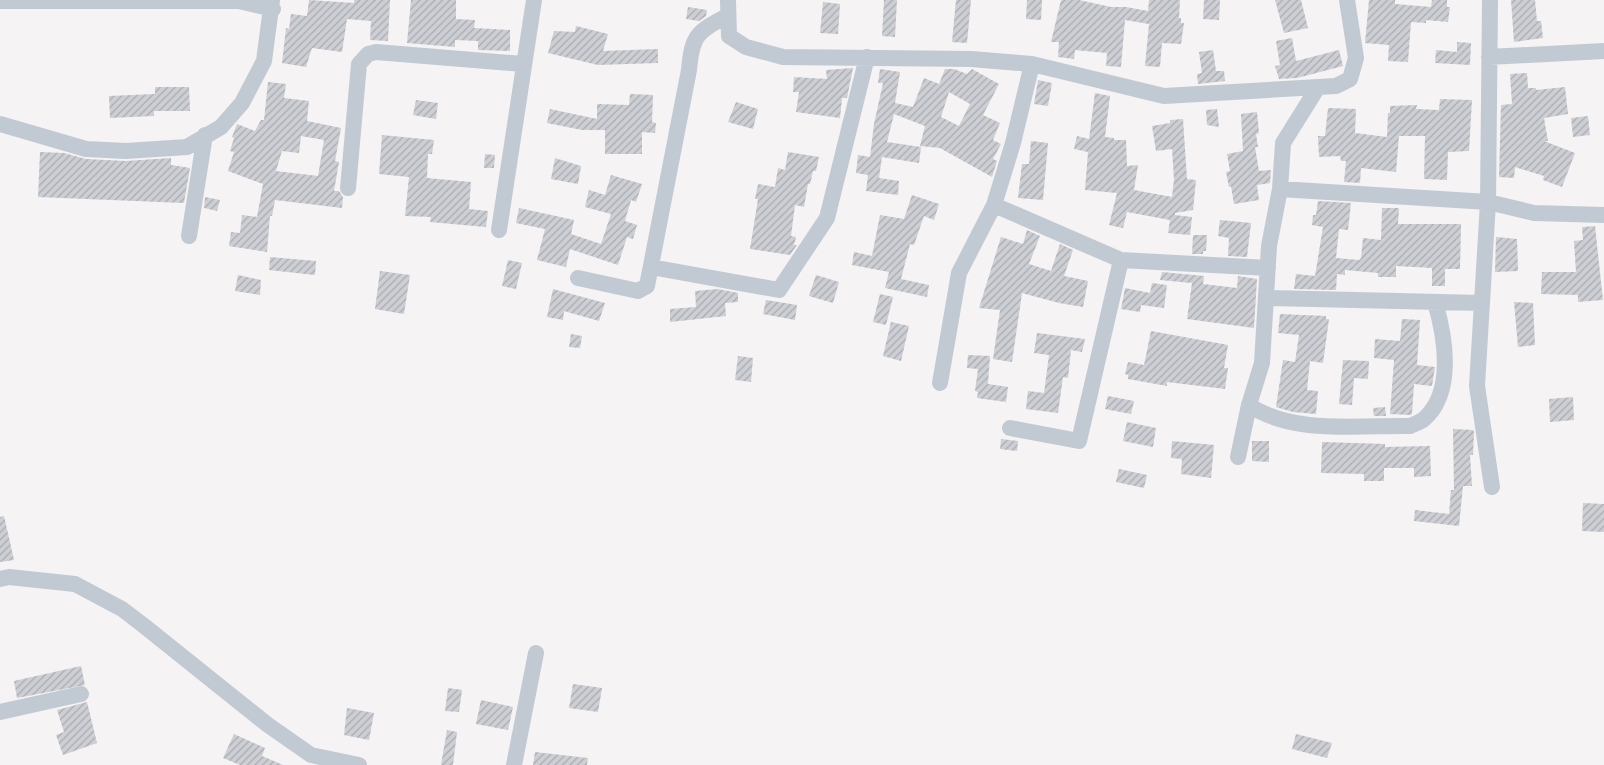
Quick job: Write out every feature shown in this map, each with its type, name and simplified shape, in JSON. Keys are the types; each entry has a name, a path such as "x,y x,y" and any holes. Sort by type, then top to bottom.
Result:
{"street":[{"path":"0,1 239,0 272,5 264,61 242,104 222,127 187,147 126,151 86,149 0,124"},
{"path":"499,230 534,0"},
{"path":"727,8 728,36 746,48 783,57 971,59 1032,64 1164,96 1336,86 1350,79 1356,58 1347,0"},
{"path":"1490,0 1488,202 1477,386 1492,487"},
{"path":"578,278 638,291 647,286 689,70 691,47 701,30 727,8"},
{"path":"1489,57 1604,51"},
{"path":"348,188 356,82 359,64 368,54 376,52 523,64"},
{"path":"651,267 779,290 827,218 867,57"},
{"path":"940,383 959,273 994,205 1013,143 1032,64"},
{"path":"1238,457 1249,405 1262,363 1269,246 1280,189 1283,143 1318,87"},
{"path":"189,236 205,135"},
{"path":"1280,189 1488,202 1534,213 1604,215"},
{"path":"994,205 1121,260 1268,268"},
{"path":"1010,428 1079,441 1121,260"},
{"path":"1266,298 1482,303"},
{"path":"1249,405 1260,412 1300,425 1410,426 1424,420 1438,400 1445,370 1441,323 1435,302"},
{"path":"0,579 9,577 75,584 122,609 254,714 311,755 359,765"},
{"path":"514,765 536,653"},
{"path":"0,712 81,694"}],"building":[{"path":"309,0 354,3 354,0 390,0 388,41 370,40 371,21 347,19 342,52 312,48 306,67 282,63 286,28 289,29 291,14 307,16"},
{"path":"411,0 456,0 456,19 475,20 474,28 510,30 510,51 478,50 478,41 455,40 455,47 407,43"},
{"path":"884,0 897,0 895,37 882,36"},
{"path":"956,0 971,0 967,43 952,42"},
{"path":"1027,0 1042,0 1041,20 1026,19"},
{"path":"1061,0 1079,0 1111,7 1126,7 1148,11 1149,0 1180,0 1179,18 1181,18 1181,23 1184,23 1181,44 1162,43 1160,67 1145,66 1149,24 1125,20 1121,67 1106,66 1107,53 1075,50 1074,59 1058,57 1059,42 1051,42"},
{"path":"1204,0 1220,0 1219,20 1203,19"},
{"path":"1275,0 1301,0 1308,28 1284,33"},
{"path":"1369,0 1395,0 1395,4 1431,7 1432,0 1447,0 1447,7 1450,7 1448,22 1426,20 1426,23 1411,22 1408,62 1388,61 1389,45 1365,43"},
{"path":"1511,0 1535,0 1537,21 1541,21 1543,38 1514,42"},
{"path":"823,2 840,4 838,34 820,33"},
{"path":"688,7 707,10 706,16 699,21 686,19"},
{"path":"576,26 608,34 603,51 658,49 658,63 598,65 548,53 554,31 575,32"},
{"path":"1292,38 1296,61 1339,50 1343,66 1297,78 1279,79 1275,66 1280,65 1276,41"},
{"path":"1457,42 1471,43 1470,65 1435,63 1436,50 1457,52"},
{"path":"1213,50 1216,71 1224,71 1225,81 1198,84 1197,74 1202,73 1199,52"},
{"path":"853,68 847,98 842,98 840,118 796,112 799,92 793,92 794,77 827,79 826,70"},
{"path":"880,69 900,72 895,103 913,107 924,78 939,84 945,69 954,69 967,74 972,69 999,84 983,115 1000,123 993,140 1001,144 993,159 997,161 992,177 940,148 920,146 925,126 894,114 887,142 921,147 919,163 882,157 879,178 899,181 898,195 866,191 868,175 856,173 858,155 870,157 874,124 883,83 878,83","holes":["949,92 970,104 959,126 941,117"]},
{"path":"1527,73 1528,88 1536,88 1536,90 1565,87 1568,114 1544,118 1548,141 1544,141 1575,153 1562,187 1543,180 1544,176 1515,167 1514,178 1499,177 1501,105 1512,104 1510,74"},
{"path":"1038,80 1052,83 1048,106 1034,104"},
{"path":"268,82 286,84 284,98 309,101 307,121 341,128 335,161 339,162 334,191 339,191 343,197 342,208 275,200 272,216 270,216 267,252 229,246 231,232 240,233 242,215 257,217 263,184 228,171 234,152 230,151 234,138 232,137 237,124 255,131 261,120 264,120","holes":["301,136 324,140 318,176 276,171 282,151 299,153"]},
{"path":"155,87 189,87 190,111 154,111 154,116 110,118 109,96 155,94"},
{"path":"1095,93 1110,96 1105,137 1114,138 1114,140 1126,140 1127,166 1138,165 1134,190 1172,197 1174,180 1172,149 1156,151 1152,126 1170,123 1170,120 1183,119 1187,179 1196,180 1193,210 1175,213 1175,215 1192,217 1190,235 1168,233 1170,220 1127,212 1123,228 1109,225 1117,193 1085,190 1088,152 1074,149 1077,136 1089,139"},
{"path":"630,94 653,95 652,122 656,123 655,133 642,132 642,154 605,154 605,130 582,130 547,123 550,109 597,119 597,104 629,105"},
{"path":"1440,99 1472,100 1469,151 1448,152 1447,180 1424,179 1425,136 1399,136 1396,172 1361,168 1360,183 1344,182 1346,161 1341,161 1340,156 1319,157 1318,136 1325,136 1328,108 1356,109 1355,133 1387,137 1390,106 1417,105 1416,109 1439,110"},
{"path":"416,100 438,103 436,119 413,115"},
{"path":"736,102 758,109 753,129 728,122"},
{"path":"1217,109 1219,127 1207,125 1206,110"},
{"path":"1257,112 1259,133 1256,134 1258,147 1255,147 1259,171 1271,170 1270,183 1257,185 1259,200 1234,204 1226,172 1230,171 1227,154 1243,151 1241,114"},
{"path":"1588,116 1590,135 1573,137 1571,118"},
{"path":"382,135 434,140 432,154 428,154 427,178 471,182 469,209 488,211 486,227 430,222 431,217 405,216 409,177 379,174"},
{"path":"1031,141 1048,143 1043,200 1018,198 1022,164 1029,164"},
{"path":"40,152 64,153 86,159 126,161 171,158 171,165 190,168 184,203 38,197"},
{"path":"788,152 819,157 816,171 813,171 810,184 808,184 804,207 795,205 791,236 796,237 794,245 797,245 790,255 750,249 758,199 755,199 758,184 775,187 778,168 785,170"},
{"path":"485,154 495,155 494,168 484,168"},
{"path":"555,158 581,166 578,184 551,179"},
{"path":"611,175 642,184 636,202 631,200 625,221 637,225 633,239 627,237 618,265 570,249 566,267 537,260 545,229 516,223 519,208 574,220 571,234 601,244 611,214 585,207 589,190 605,195"},
{"path":"912,195 939,204 934,220 924,216 914,245 910,244 901,279 929,285 927,297 885,288 889,272 852,265 854,252 872,256 880,215 904,219"},
{"path":"205,197 220,200 217,211 204,208"},
{"path":"1318,201 1351,203 1348,230 1339,229 1336,258 1359,260 1361,258 1363,238 1381,240 1382,208 1399,208 1398,224 1461,224 1460,269 1445,269 1445,286 1432,286 1432,268 1396,266 1396,277 1378,277 1378,273 1345,270 1345,275 1337,274 1336,290 1294,289 1296,274 1315,276 1323,227 1312,225"},
{"path":"1220,220 1251,223 1247,257 1228,256 1229,238 1218,236"},
{"path":"1595,226 1603,300 1578,302 1578,295 1541,294 1542,272 1576,272 1574,241 1583,240 1582,227"},
{"path":"1027,230 1040,236 1029,264 1051,271 1060,244 1073,250 1064,276 1088,281 1083,307 1022,293 1012,362 993,359 1000,310 979,308 1001,237 1023,244"},
{"path":"1193,235 1207,235 1206,251 1203,251 1203,254 1192,254"},
{"path":"1496,237 1517,239 1518,271 1495,272"},
{"path":"270,257 316,261 315,275 269,270"},
{"path":"508,260 522,263 516,289 502,286"},
{"path":"380,271 410,275 404,314 375,309"},
{"path":"1162,272 1204,276 1203,284 1237,288 1238,276 1257,279 1254,328 1187,319 1192,283 1160,280"},
{"path":"238,275 261,280 260,295 235,291"},
{"path":"816,275 839,282 833,303 809,296"},
{"path":"1152,283 1167,285 1164,308 1141,305 1140,312 1121,309 1125,288 1150,293"},
{"path":"553,289 605,303 599,321 564,311 563,320 547,317"},
{"path":"718,289 738,293 738,302 725,303 726,316 670,322 670,309 696,307 695,291"},
{"path":"880,294 893,297 886,325 873,322"},
{"path":"766,300 797,305 795,320 763,314"},
{"path":"1514,302 1533,303 1535,345 1518,347"},
{"path":"1280,314 1326,316 1326,319 1329,319 1323,363 1310,361 1307,390 1318,391 1316,414 1293,412 1276,407 1283,360 1295,362 1299,335 1278,333"},
{"path":"1402,319 1420,320 1417,365 1435,367 1432,386 1414,384 1412,414 1410,415 1390,414 1394,360 1374,358 1375,339 1400,341"},
{"path":"891,322 909,326 901,361 883,356"},
{"path":"1151,331 1228,345 1224,368 1228,368 1225,389 1167,382 1167,386 1128,379 1128,375 1125,374 1128,362 1144,365"},
{"path":"1037,333 1085,339 1082,352 1071,350 1068,378 1063,377 1058,413 1026,409 1028,391 1044,393 1049,355 1034,353"},
{"path":"571,334 582,336 580,348 569,347"},
{"path":"968,355 990,356 988,384 1008,387 1006,402 977,398 978,392 975,391 978,369 967,368"},
{"path":"738,356 753,358 751,382 735,380"},
{"path":"1343,360 1369,361 1368,379 1354,378 1352,405 1339,404"},
{"path":"1108,396 1134,401 1131,414 1105,409"},
{"path":"1573,397 1574,420 1550,422 1549,399"},
{"path":"1385,407 1386,416 1374,416 1373,408"},
{"path":"1127,422 1156,428 1153,447 1123,441"},
{"path":"1453,429 1473,430 1474,432 1473,455 1470,455 1472,486 1463,486 1459,526 1414,521 1415,510 1449,514 1451,490 1454,490"},
{"path":"1001,439 1018,441 1017,451 1000,449"},
{"path":"1172,441 1214,445 1211,478 1181,474 1182,459 1171,458"},
{"path":"1252,441 1269,441 1269,462 1252,461"},
{"path":"1322,442 1385,444 1385,447 1430,446 1431,476 1414,477 1414,468 1384,468 1384,481 1364,481 1364,474 1321,473"},
{"path":"1119,469 1147,475 1144,488 1116,482"},
{"path":"1583,503 1604,504 1604,532 1582,531"},
{"path":"4,516 14,560 0,562 0,517"},
{"path":"81,666 85,685 17,698 14,681"},
{"path":"573,684 602,688 598,712 569,708"},
{"path":"448,688 462,690 459,712 445,711"},
{"path":"481,700 513,707 508,730 476,724"},
{"path":"87,702 97,743 63,755 56,735 64,732 57,710"},
{"path":"347,708 374,713 369,740 344,735"},
{"path":"447,730 457,732 453,765 441,765"},
{"path":"234,734 265,748 262,756 283,765 240,765 223,758"},
{"path":"1296,734 1332,743 1327,758 1292,749"},
{"path":"535,752 588,758 587,765 533,765"}]}
